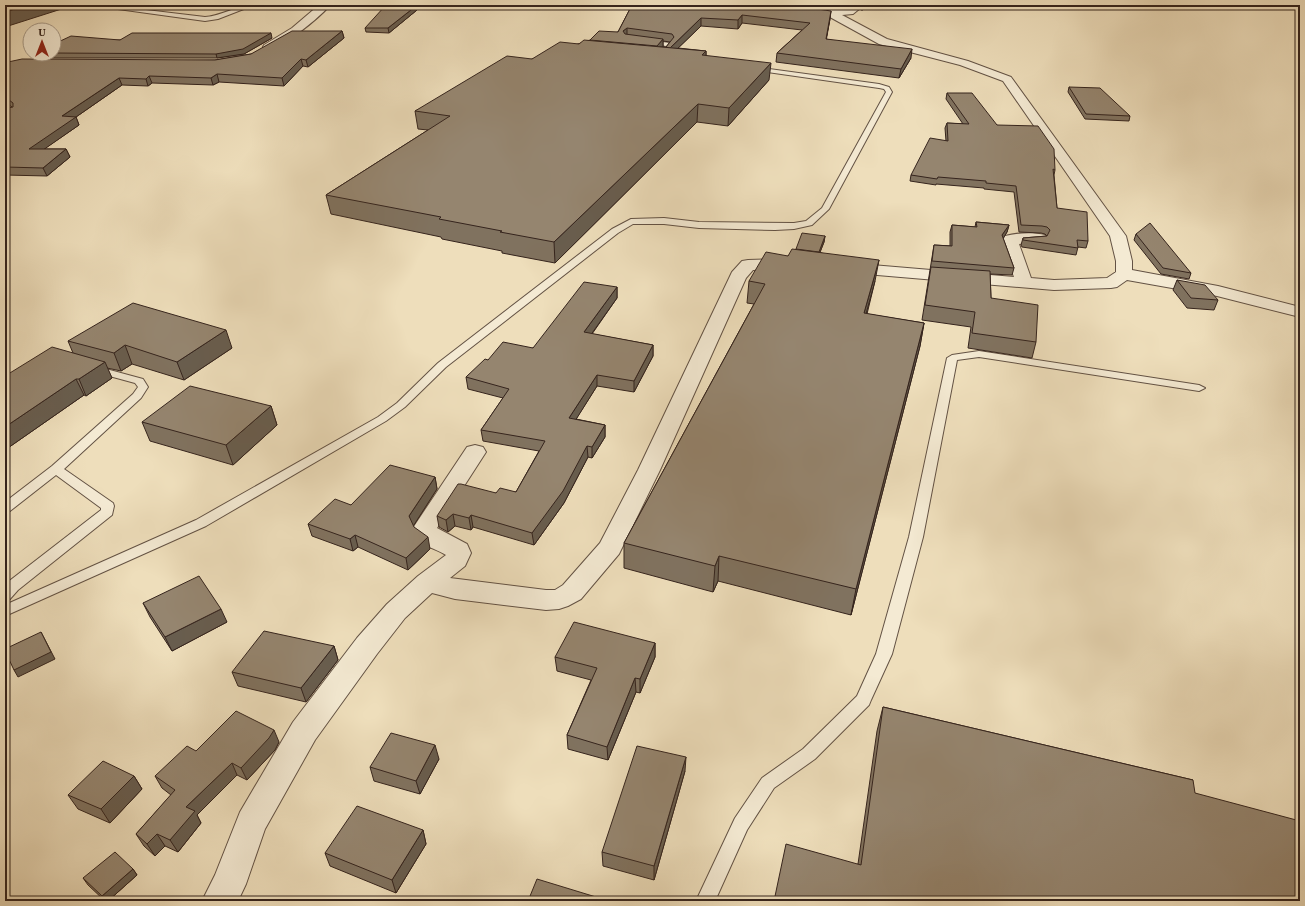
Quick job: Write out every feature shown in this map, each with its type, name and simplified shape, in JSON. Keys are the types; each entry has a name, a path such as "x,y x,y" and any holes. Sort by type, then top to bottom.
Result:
{"street":[{"path":"255,54 296,30 325,5"},
{"path":"768,5 830,14 850,12 859,5"},
{"path":"830,14 875,38 890,44 970,65 992,72 1007,79 1118,236 1124,261 1124,274"},
{"path":"791,16 843,20"},
{"path":"1024,282 1010,242 1011,239 1039,238"},
{"path":"428,583 455,589 546,600 559,599 572,592 610,548 649,470 738,276 748,265 806,265"},
{"path":"830,267 1054,285 1111,283 1124,274 1218,291 1300,312"},
{"path":"219,901 229,884 251,823 304,731 367,646 396,611 456,560 460,553 458,550 426,534 426,528 475,452"}],"lane":[{"path":"92,5 205,19 216,18 251,5"},
{"path":"640,41 670,45 662,59 651,58"},
{"path":"5,611 200,523 382,419 401,405 442,365 615,231 631,222 664,221 699,225 775,227 809,223 824,210 889,92 887,88 879,86 746,68"},
{"path":"705,901 741,824 768,783 809,754 863,700 884,654 916,537 952,358 978,354 1199,388"},
{"path":"5,508 56,469 137,396 143,387 139,381 87,367"},
{"path":"5,595 13,586 107,512 108,506 56,469"}],"building":[{"path":"5,5 27,5 5,12"},
{"path":"632,5 709,5 713,7 718,5 791,5 831,11 826,39 912,49 901,69 777,53 810,23 742,15 738,20 701,18 670,48 666,47 674,37 672,34 627,28 623,31 625,34 663,39 657,46 590,40 599,31 618,32"},
{"path":"385,6 416,6 388,28 365,28"},
{"path":"292,31 342,31 306,60 301,59 282,78 217,74 211,78 149,76 146,79 119,78 62,116 76,117 29,149 66,149 43,168 5,167 5,106 7,108 13,107 13,103 5,97 5,63 22,59 22,62 62,62 62,59 215,60 251,54"},
{"path":"132,33 271,33 243,49 216,54 62,53 62,40 71,36 120,40"},
{"path":"584,40 706,51 702,55 771,63 729,108 698,104 554,242 439,219 441,217 326,195 450,116 415,111 507,56 532,59 560,42 579,44"},
{"path":"1069,87 1100,88 1130,116 1086,114"},
{"path":"947,93 972,93 997,125 1038,126 1054,149 1055,170 1053,169 1057,208 1087,212 1088,241 1077,240 1078,248 1023,240 1023,238 1047,236 1050,230 1047,227 1042,226 1021,225 1016,186 986,183 986,181 938,177 937,179 911,175 930,138 948,141 947,123 969,124"},
{"path":"976,222 1009,225 1002,235 1014,268 932,261 934,245 952,246 952,225 977,227"},
{"path":"1150,223 1191,273 1163,268 1136,234"},
{"path":"802,233 825,236 819,252 796,249"},
{"path":"792,249 879,260 864,313 924,323 856,589 719,556 715,566 624,543 765,284 749,281 766,252 788,256"},
{"path":"931,267 990,271 991,298 1038,305 1036,342 972,333 975,312 925,305"},
{"path":"1177,280 1205,285 1218,300 1191,298"},
{"path":"584,282 617,287 584,332 653,345 634,381 597,375 569,418 605,425 592,447 587,446 563,491 532,533 471,515 469,518 453,514 446,520 437,516 458,484 496,493 500,488 516,492 545,441 481,430 509,389 466,377 485,359 488,360 503,342 533,348"},
{"path":"133,303 226,330 177,362 125,345 114,353 68,341"},
{"path":"52,347 105,362 79,379 76,379 5,427 5,376"},
{"path":"190,386 271,406 226,445 142,422"},
{"path":"390,465 435,477 409,516 414,527 428,537 406,558 355,535 350,539 308,524 335,499 351,505"},
{"path":"199,576 221,609 165,637 143,603"},
{"path":"574,622 655,643 640,679 635,678 607,747 567,735 597,668 555,657"},
{"path":"264,631 334,646 301,688 232,672"},
{"path":"41,632 51,652 14,670 5,649"},
{"path":"883,707 1193,780 1195,793 1300,821 1300,901 774,901 786,844 861,865"},
{"path":"236,711 274,730 269,738 241,768 232,763 186,807 195,811 170,840 157,834 147,844 136,834 175,790 155,776 187,746 196,751"},
{"path":"391,733 435,745 416,781 370,767"},
{"path":"637,746 686,757 654,866 602,852"},
{"path":"103,761 134,776 101,809 68,795"},
{"path":"357,806 423,830 392,880 325,853"},
{"path":"115,852 133,869 102,896 83,878"},
{"path":"537,879 596,897 594,901 528,901"}]}
